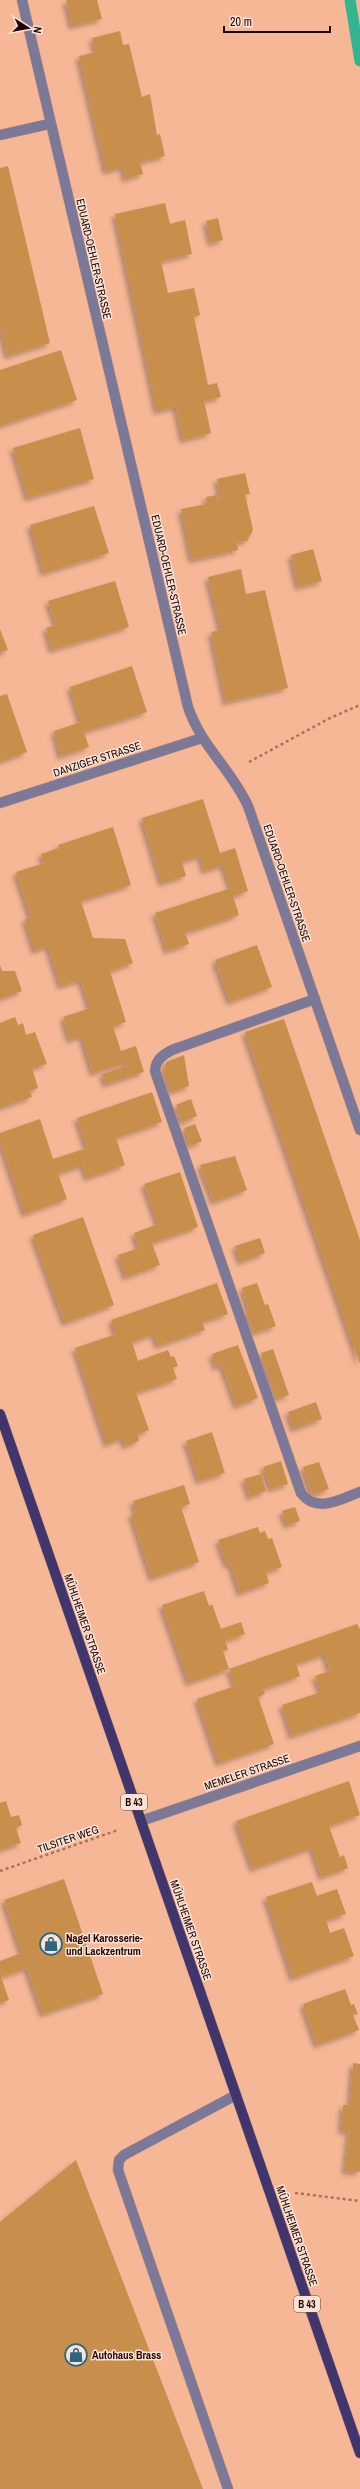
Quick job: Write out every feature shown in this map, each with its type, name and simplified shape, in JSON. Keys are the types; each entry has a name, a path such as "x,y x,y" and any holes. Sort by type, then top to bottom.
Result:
{"main road":[{"name":"MÜHLHEIMER STRASSE","path":"0,1414 360,2454"}],"street":[{"name":"EDUARD-OEHLER-STRASSE","path":"22,0 49,124 188,706 202,738 229,772 248,806 360,1130"},
{"path":"0,135 49,124"},
{"name":"DANZIGER STRASSE","path":"0,803 202,738"},
{"path":"315,999 172,1050 162,1055 156,1062 155,1071 301,1493 314,1505 331,1502 360,1492"},
{"name":"MEMELER STRASSE","path":"141,1822 360,1746"},
{"path":"228,2489 118,2170 119,2160 124,2155 236,2095"}],"path":[{"path":"229,772 330,718 360,705"},
{"name":"TILSITER WEG","path":"0,1871 141,1822"},
{"path":"269,2189 360,2201"}],"building":[{"path":"66,0 97,0 102,19 72,26"},
{"path":"120,31 123,45 129,44 142,97 150,94 157,135 160,134 165,156 140,162 143,174 125,179 123,167 106,171 79,56 96,52 92,38"},
{"path":"8,166 50,343 8,356 0,327 0,168"},
{"path":"165,203 170,224 185,220 192,254 161,261 168,293 194,288 200,315 194,317 208,385 217,383 221,397 204,401 211,433 183,440 176,407 157,411 115,214"},
{"path":"218,218 223,240 211,243 206,221"},
{"path":"61,350 77,400 0,426 0,370"},
{"path":"80,428 94,479 28,498 13,448"},
{"path":"245,473 250,494 245,494 253,530 247,541 237,542 238,550 192,560 181,509 207,504 206,497 217,495 217,500 221,499 217,479"},
{"path":"94,506 109,553 44,573 30,525"},
{"path":"313,549 322,581 298,587 291,555"},
{"path":"241,569 246,594 265,590 288,688 226,702 211,632 221,630 208,577"},
{"path":"115,581 129,627 52,650 46,628 56,625 48,601"},
{"path":"0,629 8,650 0,653"},
{"path":"132,666 147,712 84,732 89,747 61,756 54,731 81,722 70,687"},
{"path":"7,694 27,752 0,762 0,696"},
{"path":"203,799 220,853 235,848 248,891 233,896 239,915 185,933 189,944 167,951 155,913 231,888 223,865 205,871 200,856 182,862 186,876 162,883 142,818"},
{"path":"113,827 131,885 81,901 93,938 125,939 133,963 110,971 126,1022 113,1026 121,1051 136,1046 144,1072 106,1084 102,1074 126,1066 125,1063 93,1073 82,1036 70,1040 63,1017 90,1008 81,980 61,986 48,946 35,951 25,919 31,917 16,872 44,863 41,854 59,848 58,845"},
{"path":"257,945 272,987 230,1002 215,960"},
{"path":"0,965 2,971 15,971 22,991 0,999"},
{"path":"15,1017 18,1025 23,1023 26,1035 35,1032 47,1064 32,1068 38,1088 30,1091 32,1097 0,1108 0,1023"},
{"path":"284,1019 360,1240 360,1364 245,1032"},
{"path":"184,1055 189,1086 171,1092 164,1071 166,1062"},
{"path":"152,1092 162,1122 116,1138 125,1165 87,1178 83,1165 58,1174 67,1199 25,1214 0,1140 0,1133 40,1119 53,1159 87,1148 77,1118"},
{"path":"191,1099 197,1116 182,1122 176,1105"},
{"path":"195,1124 202,1141 190,1146 184,1128"},
{"path":"235,1156 247,1190 214,1202 200,1165"},
{"path":"180,1172 198,1227 152,1243 160,1265 126,1277 118,1255 139,1248 134,1233 158,1224 144,1184"},
{"path":"83,1217 114,1305 65,1323 33,1235"},
{"path":"260,1238 265,1253 241,1262 235,1246"},
{"path":"217,1283 228,1314 202,1322 205,1330 158,1346 154,1334 132,1342 138,1361 168,1350 171,1357 174,1356 178,1366 173,1368 177,1379 136,1393 149,1430 138,1434 139,1441 125,1446 123,1438 107,1444 75,1348 116,1334 111,1320"},
{"path":"257,1283 265,1305 268,1304 276,1326 254,1333 246,1311 249,1310 242,1288"},
{"path":"238,1345 258,1398 237,1406 222,1365 216,1367 212,1354"},
{"path":"273,1349 289,1395 277,1399 261,1353"},
{"path":"316,1402 322,1419 294,1429 288,1412"},
{"path":"212,1432 225,1473 199,1481 186,1441"},
{"path":"281,1461 288,1484 271,1489 263,1467"},
{"path":"319,1462 329,1489 312,1495 303,1467"},
{"path":"261,1474 266,1491 250,1497 244,1479"},
{"path":"184,1485 190,1504 181,1507 199,1562 152,1578 131,1514 136,1512 133,1501"},
{"path":"295,1507 300,1521 287,1525 282,1511"},
{"path":"258,1527 260,1533 265,1531 268,1539 272,1538 282,1567 266,1572 269,1583 240,1593 231,1564 227,1565 218,1540"},
{"path":"204,1591 209,1606 212,1604 221,1629 241,1622 245,1634 225,1641 228,1650 223,1651 229,1669 189,1683 162,1605"},
{"path":"357,1624 360,1629 360,1713 292,1736 282,1705 321,1692 315,1676 330,1671 325,1654 296,1664 300,1676 263,1689 265,1694 258,1697 274,1744 219,1763 197,1699 235,1686 229,1669"},
{"path":"349,1781 360,1815 329,1826 340,1857 344,1855 348,1868 322,1877 312,1848 253,1869 236,1821"},
{"path":"6,1801 11,1817 19,1815 22,1825 16,1828 21,1843 0,1850 0,1803"},
{"path":"64,1879 103,1994 43,2014 27,1968 1,1977 9,2000 0,2003 0,1961 22,1953 4,1900"},
{"path":"312,1882 317,1896 337,1889 346,1914 326,1920 330,1933 344,1928 354,1956 293,1978 266,1897"},
{"path":"345,1989 351,2005 354,2004 358,2014 353,2015 359,2030 317,2045 303,2004"},
{"path":"353,2063 360,2064 360,2172 345,2171 349,2131 341,2130 343,2105 350,2105"},
{"name":"Autohaus Brass","path":"76,2160 203,2489 0,2489 0,2222"}],"waterway":[{"path":"350,0 360,61"}],"place":[{"name":"Nagel Karosserie- und Lackzentrum","path":"51,1944"},
{"name":"Autohaus Brass","path":"76,2355"}]}
